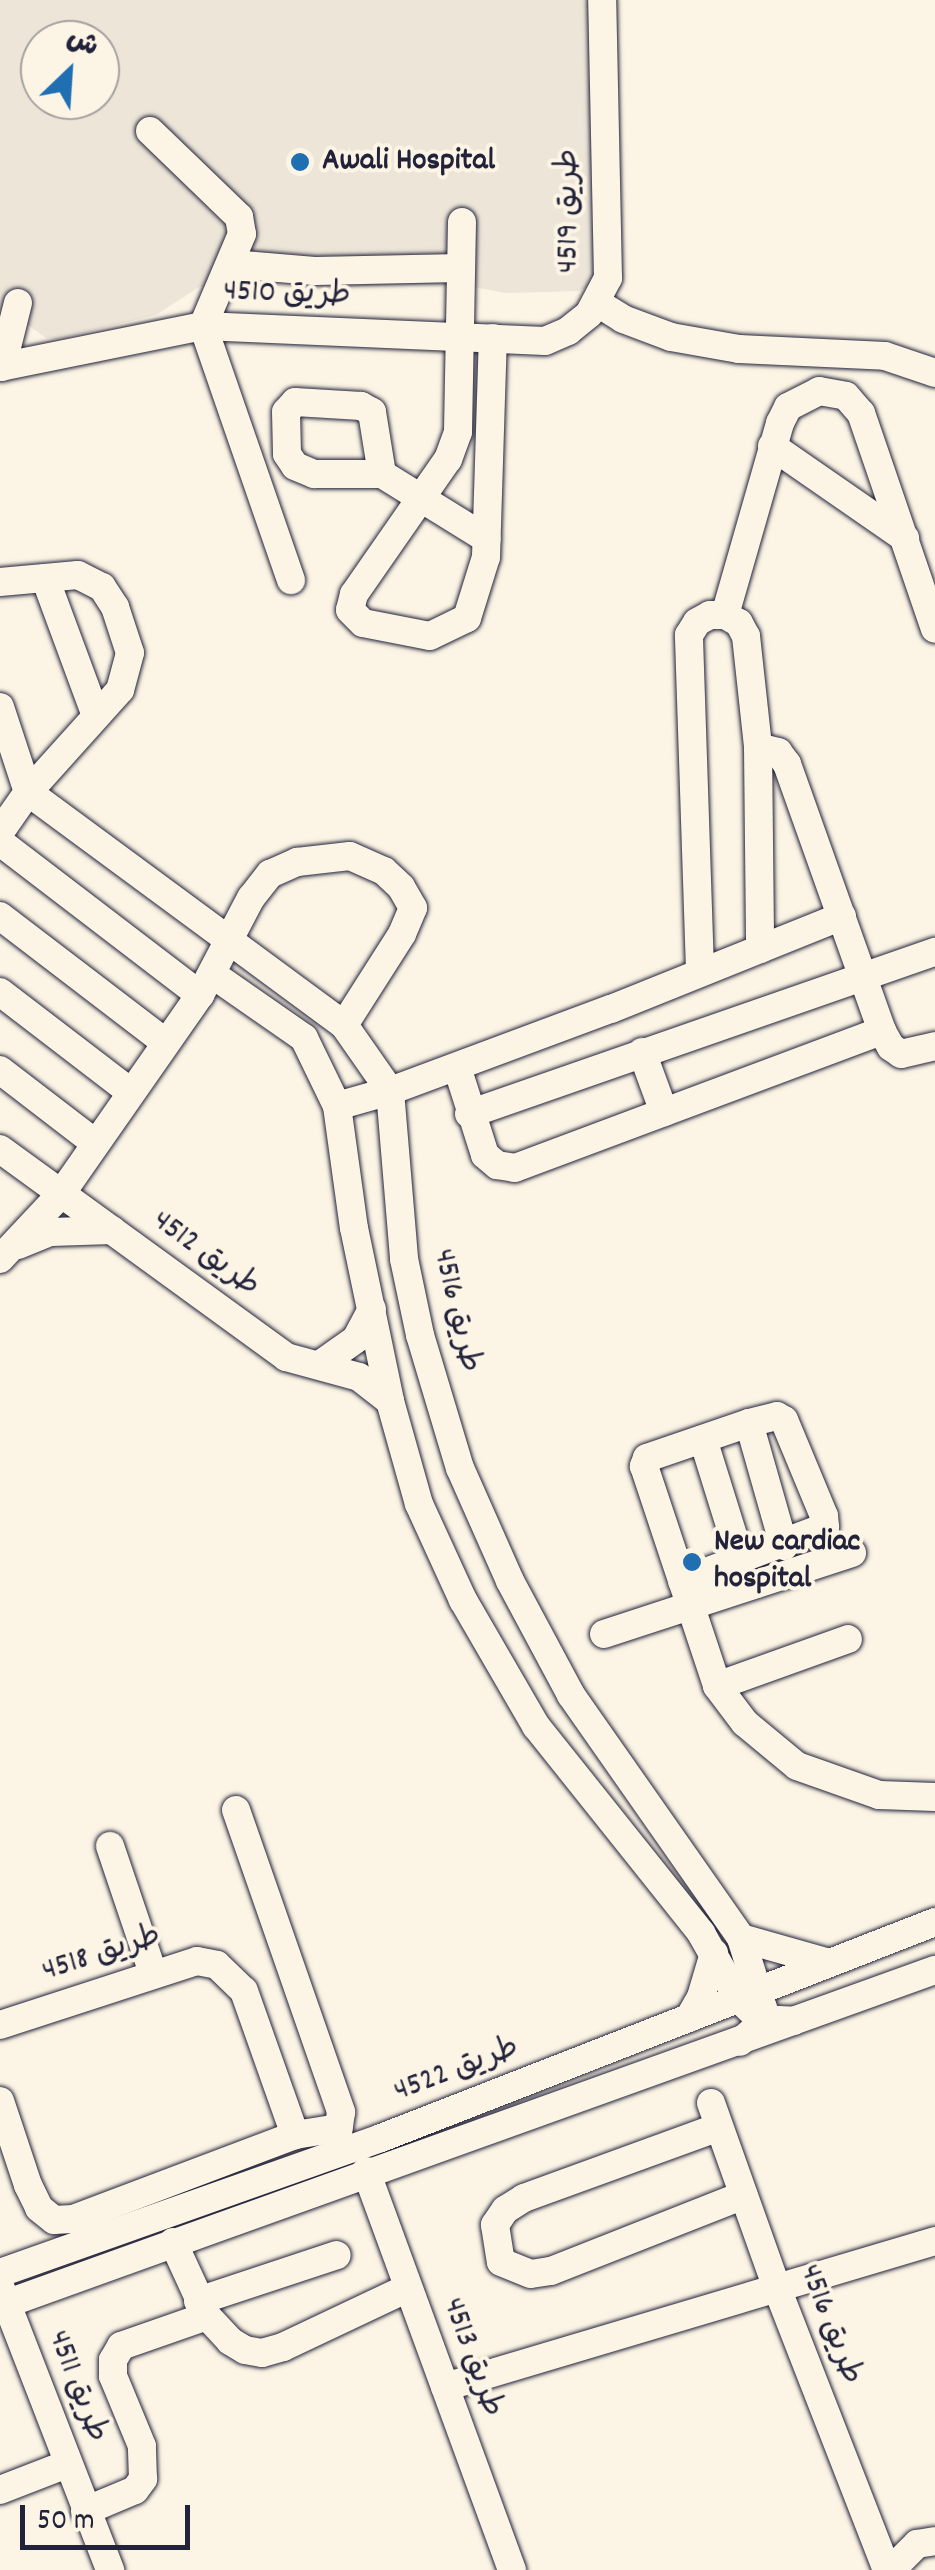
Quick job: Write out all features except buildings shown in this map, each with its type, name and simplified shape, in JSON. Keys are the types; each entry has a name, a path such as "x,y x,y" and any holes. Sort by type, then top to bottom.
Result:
{"street":[{"name":"طريق 4519","path":"459,337 545,341 568,331 596,302 608,278 602,0"},
{"path":"150,131 239,217 242,234 203,326 291,580"},
{"path":"462,222 458,432 448,459 354,594 350,610 363,623 430,636 467,618 486,557 493,338"},
{"path":"230,264 315,271 461,268"},
{"path":"596,302 623,319 671,336 739,349 885,356 935,372"},
{"path":"1,367 18,303"},
{"name":"طريق 4510","path":"1,367 203,326 459,337"},
{"path":"726,615 772,446 788,407 818,392 846,396 861,413 935,628"},
{"path":"772,446 906,538"},
{"path":"382,474 487,540"},
{"path":"0,582 78,576 102,588 115,607 130,653 120,690 28,792 0,832"},
{"path":"44,578 96,716"},
{"path":"700,970 689,635 697,622 710,615 726,615 739,623 746,636 758,747 760,949"},
{"path":"0,707 28,792"},
{"path":"758,747 778,752 787,764 891,1048 901,1054 935,1046"},
{"name":"طريق 4516","path":"28,792 344,1025 390,1092 404,1259 420,1335 460,1468 510,1580 571,1695 741,1938 748,1994"},
{"name":"طريق 4516","path":"0,842 206,985 304,1038 337,1106 354,1228 390,1400 419,1504 463,1600 536,1726 748,1994 760,2018"},
{"path":"8,1252 62,1194 129,1091 206,985 251,898 270,874 297,862 350,856 384,871 401,887 413,908 410,921 344,1025"},
{"path":"0,916 165,1042"},
{"path":"337,1106 390,1092 457,1067 842,916"},
{"path":"469,1114 935,952"},
{"path":"0,992 129,1091"},
{"path":"457,1067 485,1155 497,1165 515,1168 882,1031"},
{"path":"642,1052 664,1112"},
{"path":"0,1070 94,1143"},
{"name":"طريق 4512","path":"0,1149 286,1357 360,1377 390,1400"},
{"path":"8,1252 51,1232 112,1230"},
{"path":"321,1364 356,1339 372,1309"},
{"path":"604,1634 687,1593 741,1560 817,1534 825,1527 824,1516 784,1420 769,1417 646,1458 644,1466 687,1593 717,1686 746,1723 797,1766 879,1795 935,1797"},
{"path":"749,1423 784,1546"},
{"path":"703,1439 741,1560"},
{"path":"687,1593 852,1553"},
{"path":"717,1686 848,1639"},
{"path":"236,1810 338,2132"},
{"path":"110,1846 154,1973"},
{"name":"طريق 4522","path":"0,2273 338,2132 380,2138 935,1922"},
{"path":"741,1938 826,1962"},
{"path":"689,2018 701,1997 714,1953"},
{"name":"طريق 4518","path":"0,2025 197,1961 217,1965 232,1976 256,2020 295,2135"},
{"name":"طريق 4522","path":"2,2298 172,2242 935,1970"},
{"path":"740,2042 760,2018 794,2021"},
{"path":"0,2101 28,2185 39,2208 54,2220 73,2219 295,2135 338,2132 380,2138"},
{"name":"طريق 4516","path":"744,2194 551,2271 531,2274 501,2262 495,2226 505,2210 524,2198 715,2114 744,2194 777,2288 889,2570"},
{"name":"طريق 4513","path":"366,2171 512,2570"},
{"path":"445,2387 935,2241"},
{"path":"172,2242 203,2308 230,2342 262,2353 408,2288"},
{"path":"85,2510 135,2490 142,2479 142,2446 114,2376 112,2360 120,2346 337,2254"},
{"name":"طريق 4511","path":"2,2298 110,2570"},
{"path":"0,2490 67,2464"},
{"path":"889,2570 917,2544 935,2540"}],"shaded area":[{"name":"Awali Hospital","path":"0,0 597,0 594,276 588,287 578,291 505,293 453,283 343,287 244,280 199,287 156,315 58,339 46,338 28,325 0,320"}],"place":[{"name":"Awali Hospital","path":"300,162"},
{"name":"New cardiac hospital","path":"692,1562"}]}
